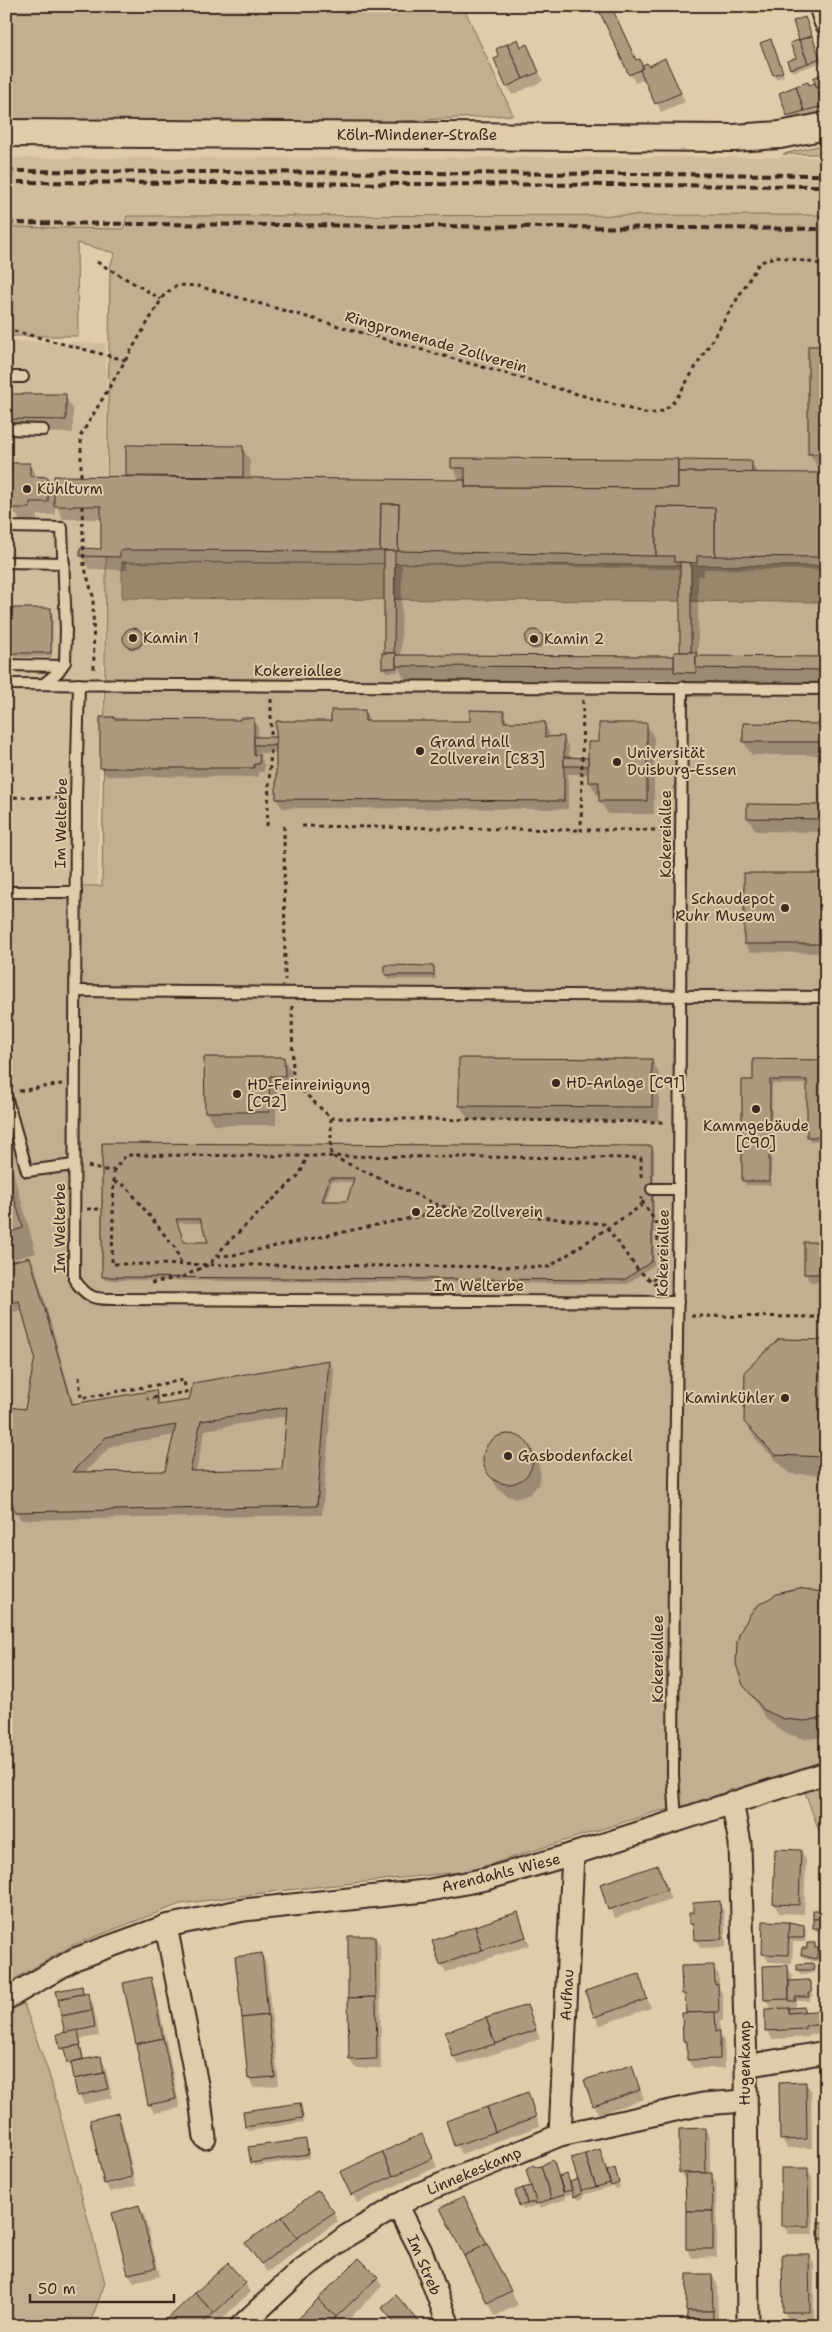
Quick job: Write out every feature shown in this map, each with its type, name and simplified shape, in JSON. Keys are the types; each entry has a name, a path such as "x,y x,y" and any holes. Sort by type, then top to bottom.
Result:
{"street":[{"name":"Köln-Mindener-Straße","path":"6,133 734,138 780,135 826,126"},
{"name":"Arendahls Wiese","path":"6,1999 76,1959 166,1926 244,1910 453,1887 573,1854 826,1773"},
{"name":"Hugenkamp","path":"732,1802 740,1843 746,2066 748,2326"},
{"name":"Aufhau","path":"560,2135 573,1854"},
{"path":"166,1926 200,2100 205,2138"},
{"path":"746,2066 826,2052"},
{"name":"Linnekeskamp","path":"241,2326 300,2271 348,2235 418,2194 560,2135 704,2104 745,2101"},
{"name":"Im Streb","path":"398,2205 421,2251 449,2326"}],"lane":[{"path":"814,6 826,33"},
{"path":"6,377 23,377"},
{"path":"6,430 44,430"},
{"path":"6,524 9,527 62,528 66,630 65,662 45,684"},
{"path":"6,562 64,563"},
{"path":"6,665 62,666"},
{"path":"6,684 94,684"},
{"name":"Im Welterbe","path":"79,684 76,798 74,1279 81,1290 92,1299 678,1302"},
{"name":"Kokereiallee","path":"94,684 826,688"},
{"name":"Kokereiallee","path":"676,1820 673,1775 682,687"},
{"path":"6,892 76,892"},
{"path":"76,991 826,997"},
{"path":"11,1094 27,1171 74,1165"},
{"path":"652,1189 679,1189"}],"path":[{"name":"Ringpromenade Zollverein","path":"82,476 81,435 161,299 174,286 184,284 198,286 644,413 654,414 666,410 678,396 759,263 776,256 826,265"},
{"path":"97,262 161,299"},
{"path":"6,329 125,360"},
{"path":"82,506 84,565 93,596 94,684"},
{"path":"271,686 271,737"},
{"path":"581,830 583,687"},
{"path":"267,826 271,745"},
{"path":"6,797 76,798"},
{"path":"284,826 288,993 293,1082 331,1118 679,1122"},
{"path":"302,826 681,830"},
{"path":"11,1094 75,1082"},
{"path":"331,1118 331,1156"},
{"path":"126,1155 307,1156 640,1158 641,1206 548,1267 112,1264 114,1170 126,1155"},
{"path":"148,1284 182,1277 210,1264 225,1245 300,1174 307,1156"},
{"path":"331,1156 440,1206 604,1224 638,1270"},
{"path":"91,1166 100,1170 114,1170"},
{"path":"114,1182 126,1186 175,1248 181,1264"},
{"path":"636,1189 656,1223 660,1259 653,1282"},
{"path":"217,1256 233,1255 425,1215 440,1206"},
{"path":"90,1209 102,1208"},
{"path":"678,1316 826,1317"},
{"path":"79,1378 81,1398 184,1380 186,1392 147,1399"}],"shaded area":[{"path":"6,6 463,6 513,115 244,130 6,130"},
{"path":"826,144 826,154 783,154"},
{"path":"826,157 826,215 127,216 120,231 6,228 6,158"},
{"name":"Zeche Zollverein","path":"826,215 826,1769 733,1800 659,1811 469,1871 278,1891 180,1904 71,1946 6,1984 6,885 102,886 110,267 115,253 77,243 78,336 6,336 6,227 123,229 127,216"},
{"path":"6,341 106,343 106,556 97,885 6,884"},
{"path":"122,562 826,566 826,602 122,598"},
{"path":"826,1775 826,1850 801,1781"},
{"path":"21,1996 49,2074 105,2283 89,2326 6,2326 6,2006"}],"building":[{"path":"597,6 611,6 636,60 640,59 643,68 629,75"},
{"path":"805,17 812,36 799,40 793,21"},
{"path":"812,36 820,58 808,63 799,40"},
{"path":"518,39 521,47 527,44 539,72 523,79 507,44"},
{"path":"771,39 783,72 773,75 760,43"},
{"path":"799,40 808,63 790,69 787,61 796,58 790,43"},
{"path":"507,44 523,79 506,87 494,59 499,57 496,49"},
{"path":"665,58 681,93 655,104 640,70 643,68 642,65 647,63 649,66"},
{"path":"825,73 826,105 823,106 813,78"},
{"path":"808,82 809,85 815,83 823,106 804,111 796,86"},
{"path":"796,86 804,111 787,116 779,93"},
{"path":"808,346 826,346 826,454 808,454"},
{"path":"6,394 66,394 66,420 6,419"},
{"path":"126,445 243,446 243,477 126,476"},
{"path":"451,458 678,459 678,488 465,487 465,468 451,468"},
{"path":"678,460 752,461 752,473 678,472"},
{"name":"Kühlturm","path":"11,463 30,463 30,476 48,477 48,502 30,502 30,508 11,508 11,502 6,502 6,476 11,476"},
{"path":"678,472 826,473 826,557 715,556 715,508 656,507 656,556 398,551 399,504 381,504 380,551 120,550 120,557 80,556 80,548 101,549 101,506 54,506 54,476 465,480 465,487 678,488"},
{"path":"381,504 399,504 398,551 380,551"},
{"path":"656,507 715,508 715,556 697,556 697,563 674,562 674,556 656,556"},
{"path":"384,551 395,551 394,653 384,653"},
{"path":"680,562 691,563 691,652 680,652"},
{"path":"6,608 51,608 51,653 6,653"},
{"name":"Kamin 1","path":"133,628 140,631 143,638 140,645 133,648 126,645 123,638 126,631"},
{"name":"Kamin 2","path":"534,630 540,633 543,639 540,645 534,648 528,645 525,639 528,633"},
{"path":"674,652 696,652 696,673 674,672"},
{"path":"382,653 396,653 396,668 382,668"},
{"path":"396,655 674,656 674,667 396,666"},
{"path":"696,656 826,657 826,670 696,668"},
{"name":"Grand Hall Zollverein [C83]","path":"331,710 365,710 365,721 470,721 470,710 504,711 504,722 545,722 545,737 564,736 564,801 276,799 276,721 331,721"},
{"path":"100,717 114,717 114,719 240,720 240,718 254,718 254,755 260,755 259,764 254,764 254,768 100,768"},
{"name":"Universität Duisburg-Essen","path":"599,723 647,723 647,801 599,801 599,782 588,782 588,742 599,742"},
{"path":"743,723 826,724 826,742 743,742"},
{"path":"254,737 276,737 276,745 254,745"},
{"path":"564,757 588,758 588,766 564,766"},
{"path":"747,804 826,805 826,819 747,818"},
{"name":"Schaudepot Ruhr Museum","path":"744,873 826,873 826,944 744,944"},
{"path":"385,965 434,966 434,975 385,975"},
{"name":"HD-Feinreinigung [C92]","path":"204,1057 284,1057 285,1076 270,1076 269,1112 205,1112"},
{"name":"HD-Anlage [C91]","path":"459,1058 652,1059 652,1107 459,1106"},
{"name":"Kammgebäude [C90]","path":"753,1059 826,1060 826,1137 807,1137 807,1080 770,1080 769,1181 742,1181 742,1080 753,1080"},
{"path":"102,1143 652,1146 652,1261 624,1280 102,1277","holes":["330,1178 354,1178 347,1201 322,1201","176,1219 200,1219 208,1242 184,1242"]},
{"path":"6,1170 23,1228 6,1233"},
{"path":"804,1242 826,1242 826,1274 804,1274"},
{"path":"30,1257 72,1404 156,1390 158,1405 189,1400 193,1383 329,1360 317,1506 15,1512 6,1482 6,1396 9,1407 25,1409 35,1357 19,1301 6,1304 6,1263","holes":["287,1407 282,1469 190,1471 201,1421","176,1425 165,1471 72,1472 106,1437"]},
{"name":"Kaminkühler","path":"779,1339 826,1340 826,1457 775,1455 744,1422 745,1371"},
{"name":"Gasbodenfackel","path":"508,1434 518,1436 526,1441 531,1449 533,1459 531,1469 526,1477 518,1482 508,1484 498,1482 490,1477 485,1469 483,1459 485,1449 490,1441 498,1436"},
{"path":"798,1589 826,1594 826,1717 805,1721 784,1719 764,1710 743,1685 736,1664 737,1642 740,1632 751,1613 758,1605 777,1594"},
{"path":"775,1849 801,1850 799,1905 773,1904"},
{"path":"658,1865 667,1890 608,1910 600,1884"},
{"path":"720,1901 722,1939 694,1940 693,1924 689,1924 689,1913 693,1913 693,1903"},
{"path":"813,1910 826,1910 826,1919 813,1919"},
{"path":"518,1912 526,1937 482,1950 475,1926"},
{"path":"813,1919 826,1919 826,1929 813,1928"},
{"path":"763,1921 789,1922 788,1955 762,1954"},
{"path":"789,1922 804,1925 804,1938 788,1938"},
{"path":"475,1926 482,1950 440,1965 432,1941"},
{"path":"348,1936 375,1936 376,1997 348,1998"},
{"path":"807,1943 815,1943 815,1948 819,1948 816,1959 801,1955 802,1948 807,1948"},
{"path":"823,1948 826,1948 826,1957 823,1957"},
{"path":"262,1953 268,2015 242,2018 235,1957"},
{"path":"813,1963 814,1970 797,1970 797,1964"},
{"path":"714,1965 715,1985 718,1984 719,2012 686,2013 685,1994 682,1994 681,1966"},
{"path":"788,1965 789,1999 764,2000 763,1966"},
{"path":"639,1974 647,1999 594,2017 585,1991"},
{"path":"151,1977 163,2038 136,2044 123,1983"},
{"path":"808,1980 811,1982 811,1993 808,1993 809,1997 795,1997 796,2001 789,2001 789,1981"},
{"path":"82,1986 83,1994 58,1999 56,1991"},
{"path":"88,1993 92,2010 61,2016 58,1999"},
{"path":"376,1997 377,2059 349,2060 348,1998"},
{"path":"527,2005 536,2030 495,2044 486,2018"},
{"path":"804,2007 804,2013 789,2013 789,2008"},
{"path":"789,2008 789,2013 826,2010 826,2024 805,2026 805,2029 765,2031 765,2009"},
{"path":"92,2010 95,2027 65,2033 61,2016"},
{"path":"715,2012 716,2031 720,2031 720,2059 687,2060 687,2041 683,2041 682,2013"},
{"path":"268,2015 275,2077 248,2079 242,2018"},
{"path":"486,2018 495,2044 453,2057 445,2032"},
{"path":"78,2030 81,2045 60,2049 57,2034"},
{"path":"163,2038 176,2099 148,2105 136,2044"},
{"path":"80,2045 83,2059 67,2063 64,2048"},
{"path":"101,2056 104,2073 74,2079 71,2062"},
{"path":"632,2065 640,2090 593,2106 584,2080"},
{"path":"104,2073 108,2089 77,2096 74,2079"},
{"path":"806,2082 807,2139 780,2140 779,2083"},
{"path":"528,2092 536,2117 495,2132 487,2107"},
{"path":"300,2103 303,2118 245,2127 243,2111"},
{"path":"487,2107 495,2132 454,2146 446,2121"},
{"path":"118,2113 132,2177 104,2184 90,2120"},
{"path":"705,2128 706,2173 679,2173 679,2129"},
{"path":"422,2134 433,2158 393,2176 382,2152"},
{"path":"306,2139 308,2154 251,2163 248,2147"},
{"path":"600,2149 610,2183 596,2187 585,2154"},
{"path":"382,2152 393,2176 351,2195 340,2172"},
{"path":"585,2154 596,2187 581,2190 571,2158"},
{"path":"551,2160 554,2162 564,2195 551,2199 541,2166"},
{"path":"533,2165 536,2167 541,2166 551,2199 536,2204 526,2170"},
{"path":"615,2168 619,2183 611,2186 607,2171"},
{"path":"781,2168 808,2168 809,2226 781,2226"},
{"path":"685,2173 712,2173 713,2211 686,2211"},
{"path":"567,2174 572,2190 564,2192 559,2177"},
{"path":"578,2179 582,2194 574,2197 570,2182"},
{"path":"531,2186 536,2201 527,2204 523,2188"},
{"path":"523,2188 527,2204 519,2206 515,2191"},
{"path":"318,2190 334,2212 297,2238 282,2217"},
{"path":"464,2196 487,2244 464,2256 440,2208"},
{"path":"139,2205 156,2268 128,2274 112,2213"},
{"path":"686,2211 713,2211 713,2249 686,2249"},
{"path":"282,2217 297,2238 261,2264 245,2243"},
{"path":"818,2222 826,2222 826,2239 818,2239"},
{"path":"487,2244 511,2291 487,2303 464,2256"},
{"path":"782,2254 809,2254 810,2312 783,2312"},
{"path":"359,2258 378,2277 336,2317 318,2299"},
{"path":"228,2263 246,2283 214,2313 195,2293"},
{"path":"687,2274 712,2274 713,2311 686,2311"},
{"path":"195,2293 214,2313 200,2326 164,2326 162,2324"},
{"path":"396,2295 423,2326 397,2326 382,2308"},
{"path":"318,2299 336,2317 328,2326 291,2326"},
{"path":"687,2311 713,2311 713,2326 687,2326"}],"railway":[{"path":"6,171 826,175"},
{"path":"6,182 826,186"},
{"path":"6,223 826,229"}],"place":[{"name":"Kühlturm","path":"27,489"},
{"name":"Kamin 1","path":"133,638"},
{"name":"Kamin 2","path":"534,639"},
{"name":"Grand Hall Zollverein [C83]","path":"420,751"},
{"name":"Universität Duisburg-Essen","path":"617,762"},
{"name":"Schaudepot Ruhr Museum","path":"785,908"},
{"name":"HD-Anlage [C91]","path":"556,1083"},
{"name":"HD-Feinreinigung [C92]","path":"237,1094"},
{"name":"Kammgebäude [C90]","path":"756,1109"},
{"name":"Zeche Zollverein","path":"416,1212"},
{"name":"Kaminkühler","path":"785,1398"},
{"name":"Gasbodenfackel","path":"508,1456"}]}
